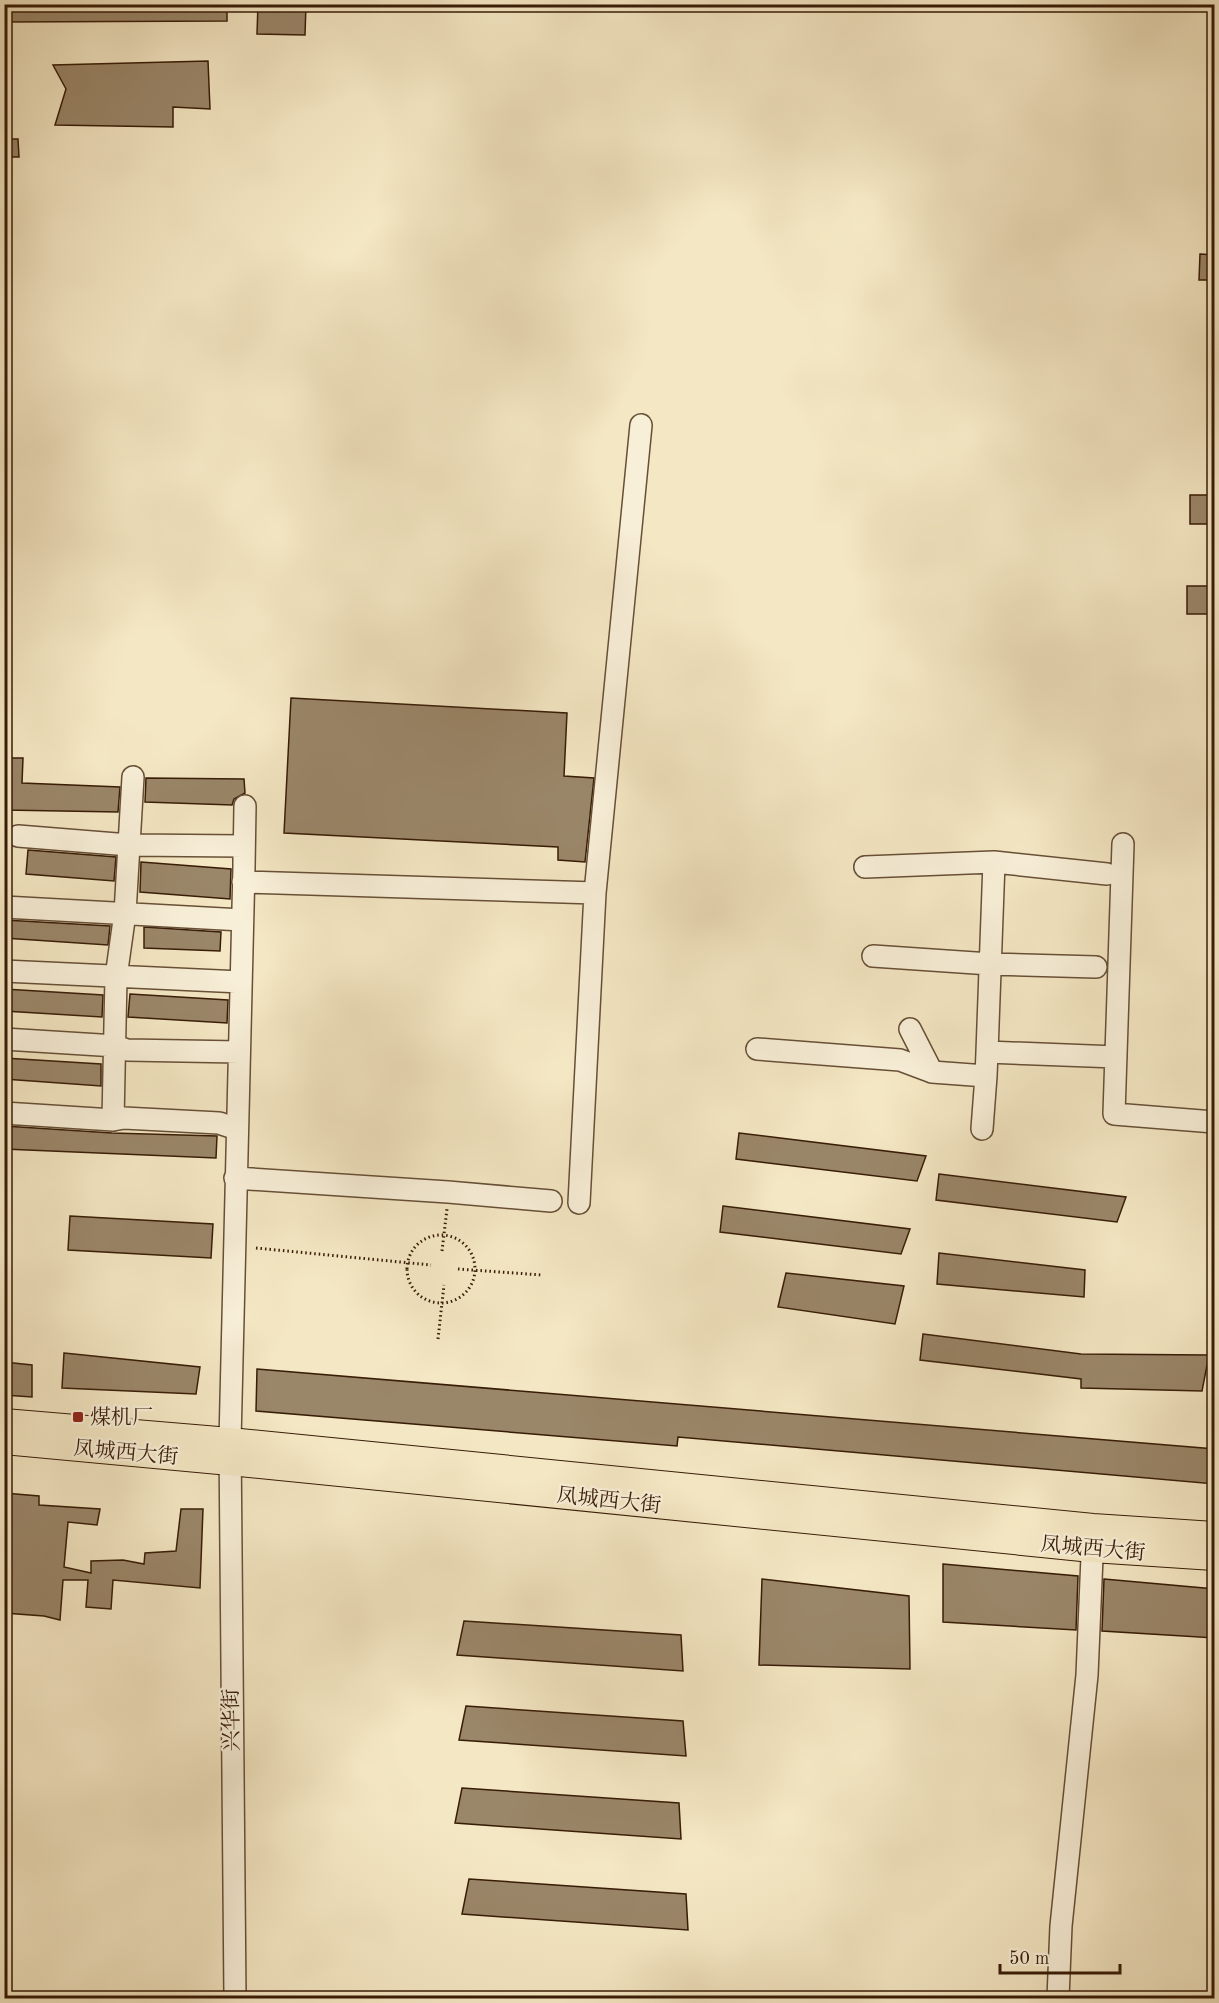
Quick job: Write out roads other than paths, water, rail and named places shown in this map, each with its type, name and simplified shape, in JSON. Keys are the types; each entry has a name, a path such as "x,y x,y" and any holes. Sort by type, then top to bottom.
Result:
{"main road":[{"name":"凤城西大街","path":"4,1422 230,1451 1093,1538 1215,1557"},
{"name":"凤城西大街","path":"4,1441 230,1451"},
{"name":"凤城西大街","path":"1093,1538 1215,1535"}],"street":[{"path":"579,1203 596,893 641,424"},
{"path":"113,1120 116,976 125,913 133,777"},
{"name":"兴华街","path":"235,1998 230,1451 245,806"},
{"path":"18,836 129,845 244,846 244,875 596,893"},
{"path":"1123,843 1114,1114 1215,1122"},
{"path":"982,1129 994,862"},
{"path":"865,867 994,862 1107,874"},
{"path":"4,907 242,920"},
{"path":"873,956 990,964 1095,967"},
{"path":"4,971 241,982"},
{"path":"910,1029 932,1072"},
{"path":"4,1039 116,1046 127,1050 239,1052"},
{"path":"757,1049 900,1060 932,1072 986,1076"},
{"path":"987,1052 1116,1057"},
{"path":"4,1113 113,1120 124,1118 219,1123 237,1129"},
{"path":"235,1178 551,1201"},
{"path":"1058,1998 1061,1926 1087,1675 1093,1538"}],"place":[{"name":"煤机厂","path":"78,1417"}]}
